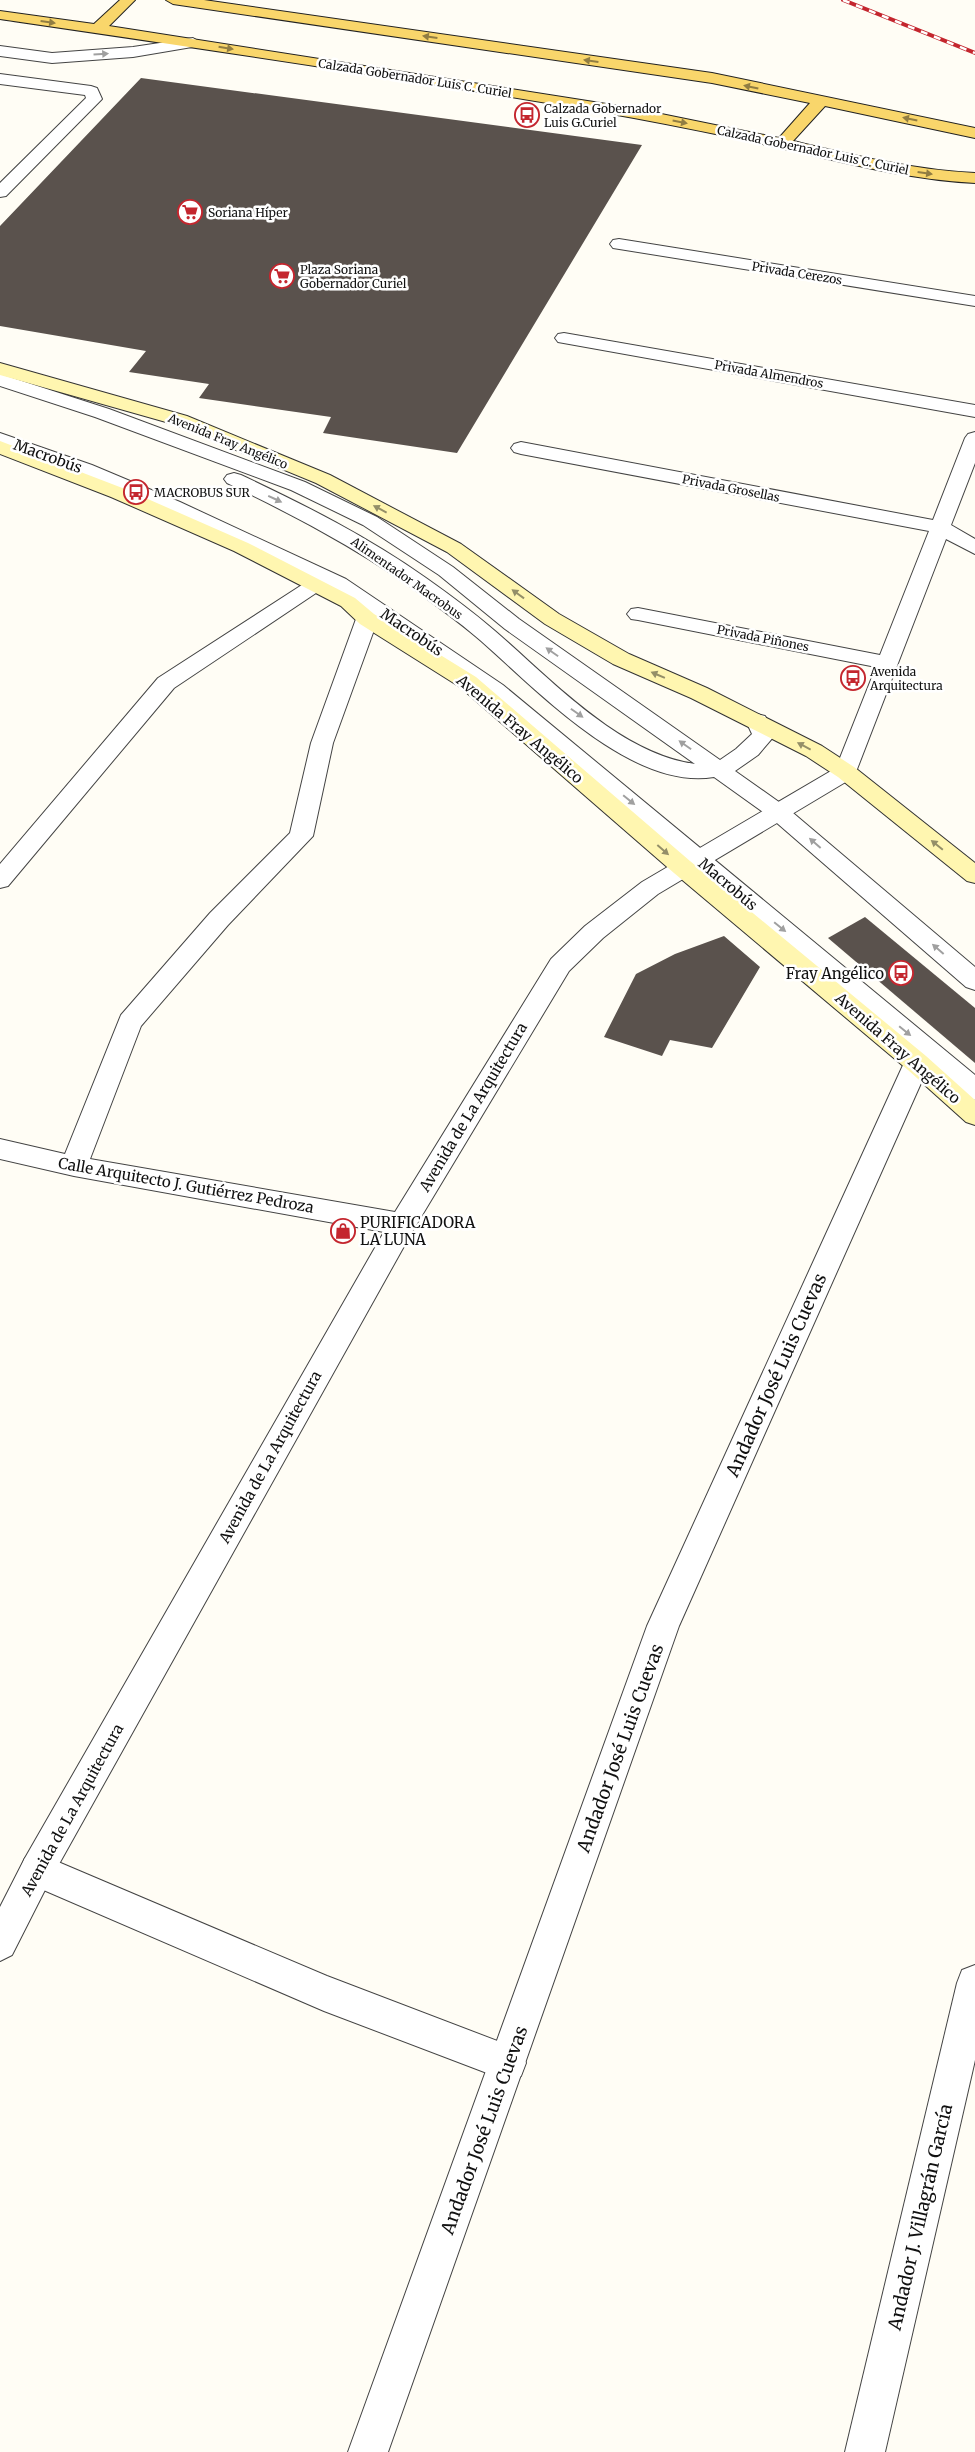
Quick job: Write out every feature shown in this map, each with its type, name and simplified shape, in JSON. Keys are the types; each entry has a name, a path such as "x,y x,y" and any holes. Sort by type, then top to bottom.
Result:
{"main road":[{"path":"99,28 128,0"},
{"path":"173,0 712,78 975,133"},
{"name":"Calzada Gobernador Luis C. Curiel","path":"0,15 99,28 632,113 874,165 951,177 975,178"},
{"path":"782,144 821,101"}],"street":[{"path":"0,51 52,58 133,52 193,43"},
{"path":"0,80 92,91 94,99 0,192"},
{"name":"Privada Cerezos","path":"619,244 975,301"},
{"name":"Privada Almendros","path":"564,338 975,411"},
{"name":"Avenida Fray Angélico","path":"0,369 180,420 323,479 454,548 552,619 621,659 757,721 814,751 846,772 975,875"},
{"path":"0,380 102,413 298,486 370,522 446,571 512,624 778,812 975,981"},
{"name":"Alimentador Macrobus","path":"0,395 140,441 232,478 302,511 364,545 487,635 552,696 626,748 661,765 696,772 719,769 752,750 764,734 757,721"},
{"name":"Macrobús","path":"0,438 85,469 173,506 339,583 419,636 495,690 690,863 975,1090"},
{"path":"846,772 975,438"},
{"name":"Avenida Fray Angélico","path":"0,447 126,496 241,547 348,602 367,620 468,682 690,863 975,1114"},
{"name":"Privada Grosellas","path":"522,448 940,527"},
{"path":"940,527 975,548"},
{"path":"0,880 166,683 315,585"},
{"name":"Privada Piñones","path":"638,614 888,663"},
{"path":"74,1166 130,1022 219,919 301,836 322,743 367,620"},
{"name":"Avenida de La Arquitectura","path":"0,1943 38,1870 402,1224 560,965 626,904 690,863 846,772"},
{"name":"Andador José Luis Cuevas","path":"368,2452 663,1626 917,1063"},
{"name":"Calle Arquitecto J. Gutiérrez Pedroza","path":"2,1154 402,1224"},
{"path":"38,1870 324,1993 508,2063"},
{"name":"Andador J. Villagrán García","path":"865,2452 975,1983"}],"building":[{"name":"Plaza Soriana Gobernador Curiel","path":"141,78 642,145 457,453 323,433 331,417 199,398 209,384 129,372 146,351 0,326 0,226"},
{"name":"Fray Angélico","path":"865,917 975,1008 975,1063 828,938"},
{"path":"724,936 760,967 712,1048 670,1040 662,1056 604,1037 636,974 675,954"}],"railway":[{"path":"843,0 975,53"}],"place":[{"name":"Calzada Gobernador Luis G.Curiel","path":"527,115"},
{"name":"Soriana Híper","path":"190,212"},
{"name":"Plaza Soriana Gobernador Curiel","path":"282,276"},
{"name":"MACROBUS SUR","path":"136,492"},
{"name":"Avenida Arquitectura","path":"853,678"},
{"name":"Fray Angélico","path":"901,973"},
{"name":"PURIFICADORA LA LUNA","path":"343,1231"}]}
